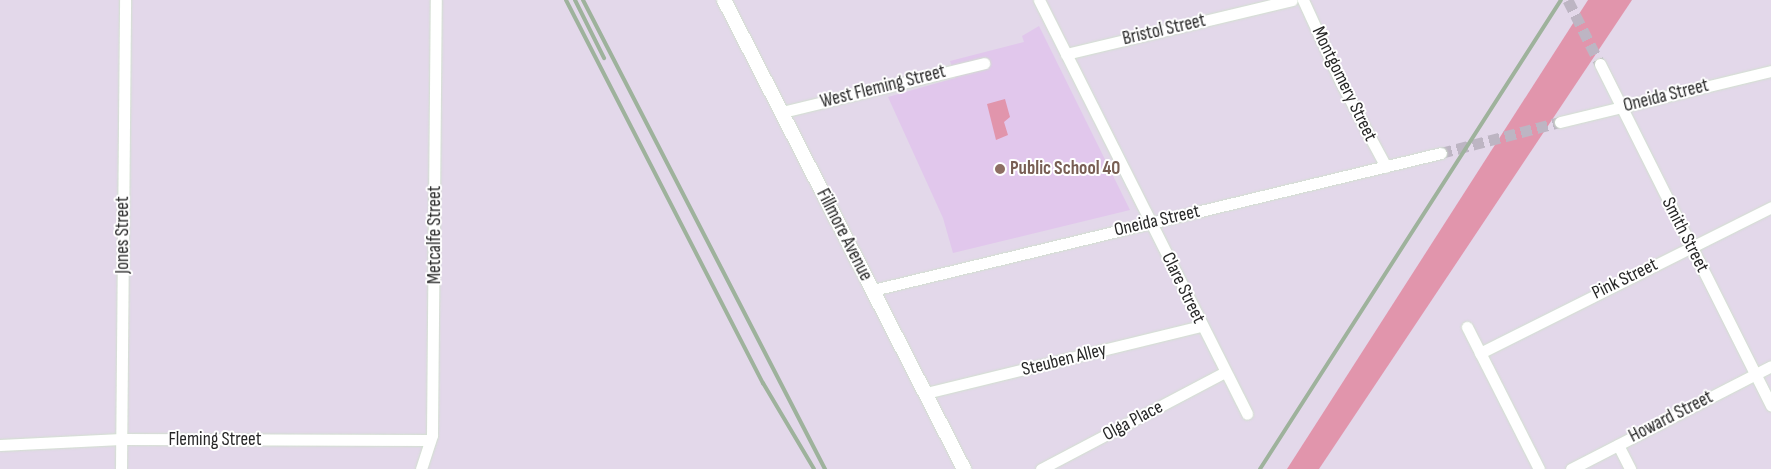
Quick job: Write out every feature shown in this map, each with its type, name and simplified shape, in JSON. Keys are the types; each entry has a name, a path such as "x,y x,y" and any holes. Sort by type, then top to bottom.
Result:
{"street":[{"name":"Jones Street","path":"121,469 124,0"},
{"name":"Metcalfe Street","path":"421,469 430,440 436,0"},
{"name":"Fillmore Avenue","path":"724,0 964,469"},
{"name":"Clare Street","path":"1039,0 1201,326 1247,414"},
{"name":"Bristol Street","path":"1066,54 1292,0"},
{"name":"Montgomery Street","path":"1303,0 1341,83 1386,167"},
{"name":"West Fleming Street","path":"782,112 984,63"},
{"name":"Smith Street","path":"1600,64 1771,406"},
{"name":"Oneida Street","path":"1560,122 1771,71"},
{"name":"Oneida Street","path":"873,290 1440,153"},
{"name":"Pink Street","path":"1480,353 1771,206"},
{"name":"Steuben Alley","path":"926,393 1201,326"},
{"path":"1467,327 1539,469"},
{"name":"Howard Street","path":"1571,469 1771,366"},
{"name":"Olga Place","path":"1041,469 1225,372"},
{"name":"Fleming Street","path":"0,444 121,439 430,440"},
{"path":"1618,445 1630,469"}],"shaded area":[{"path":"1588,0 1632,0 1319,469 1287,469"},
{"path":"1039,26 1130,210 953,253 943,218 888,97 955,78 950,61 1024,42 1022,36"},
{"path":"1005,99 1010,117 1004,122 1008,135 996,140 987,104"}],"tunnel":[{"path":"1568,0 1600,64"},
{"path":"1441,153 1560,122"}],"railway":[{"path":"566,0 763,383 814,469"},
{"path":"575,0 604,58"},
{"path":"583,0 825,469"},
{"path":"1260,469 1561,0"}],"place":[{"name":"Public School 40","path":"1000,169"}]}
